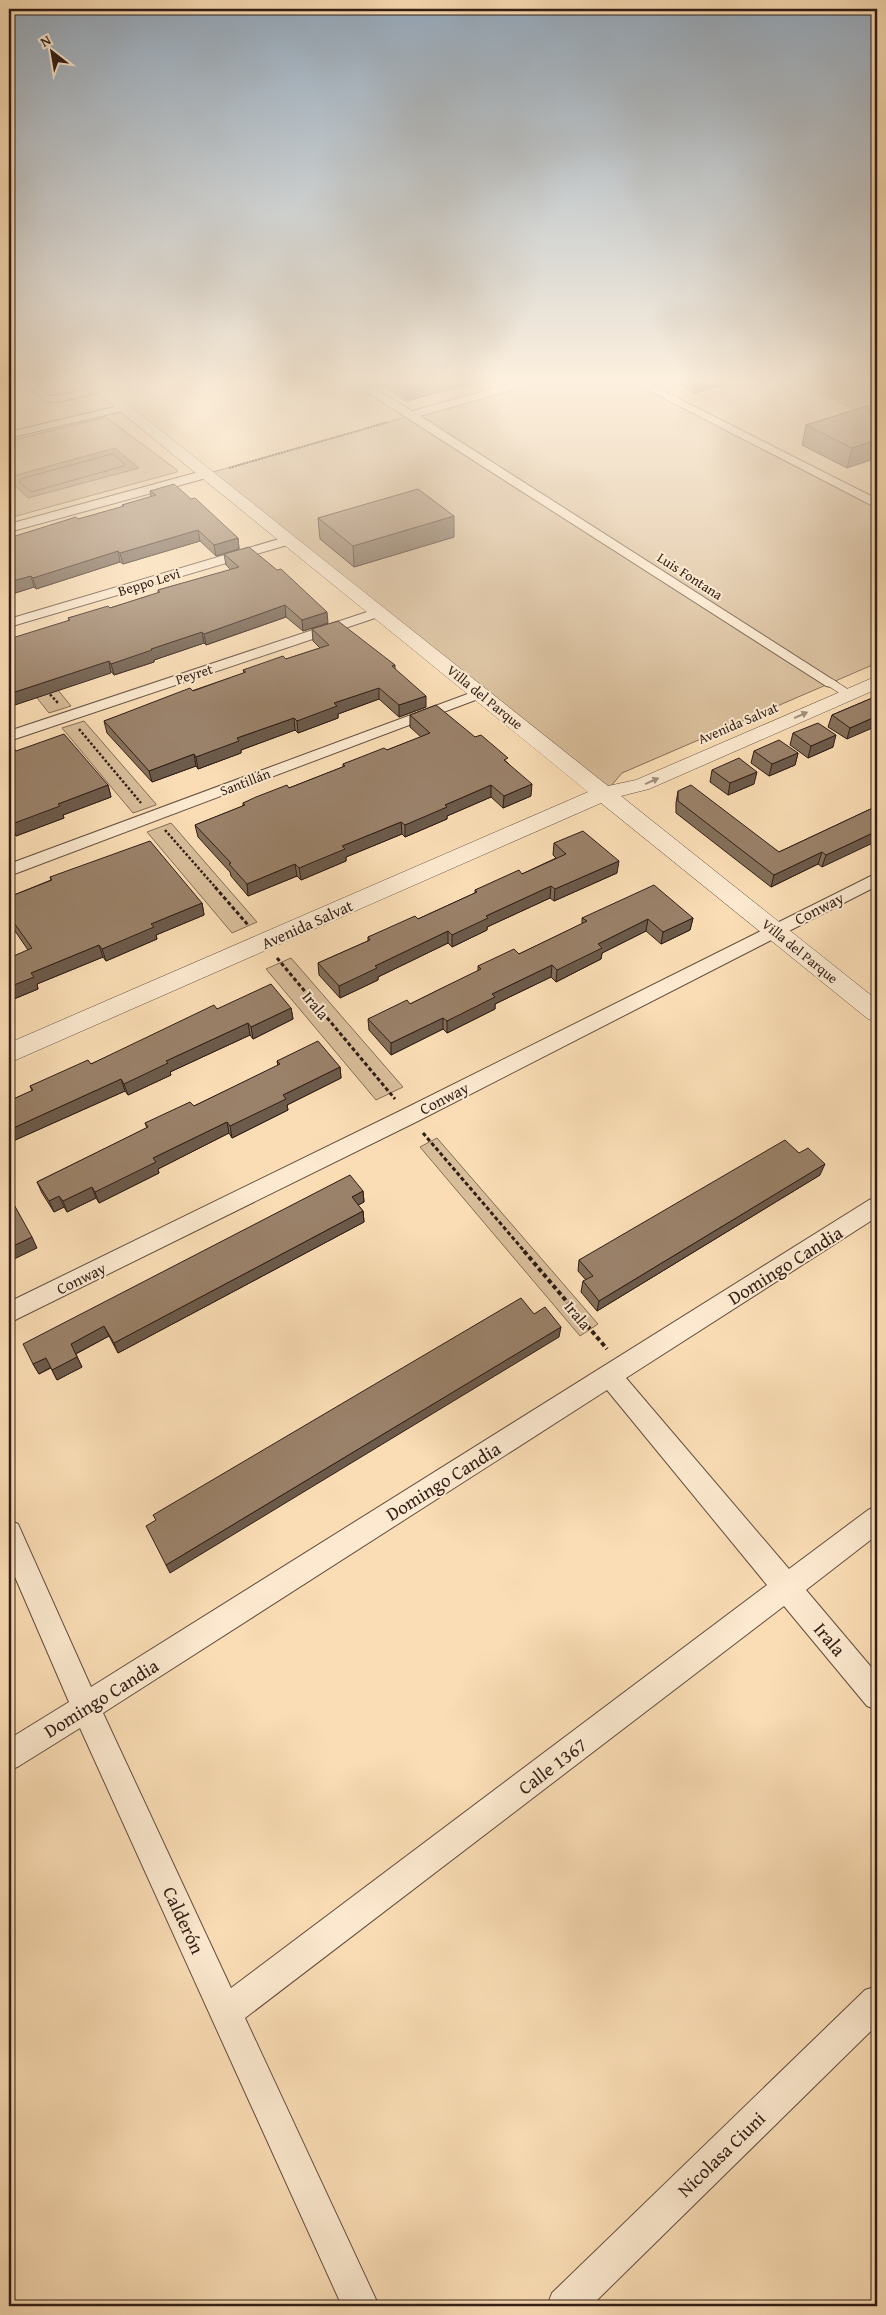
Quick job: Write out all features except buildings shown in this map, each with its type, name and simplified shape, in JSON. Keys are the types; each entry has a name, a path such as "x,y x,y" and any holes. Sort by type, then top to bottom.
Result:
{"street":[{"path":"9,528 148,490"},
{"name":"Villa del Parque","path":"226,490 877,1012"},
{"name":"Luis Fontana","path":"528,490 830,683"},
{"path":"851,490 877,503"},
{"name":"Beppo Levi","path":"9,623 289,540"},
{"name":"Peyret","path":"9,736 379,612"},
{"name":"Avenida Salvat","path":"605,793 622,773 877,663"},
{"name":"Avenida Salvat","path":"9,1054 264,944 605,793 642,785 877,682"},
{"name":"Santillán","path":"9,870 481,693"},
{"name":"Conway","path":"9,1313 409,1116 877,879"},
{"name":"Domingo Candia","path":"9,1756 877,1206"},
{"name":"Irala","path":"616,1372 788,1588 877,1696"},
{"name":"Calle 1367","path":"226,2012 877,1519"},
{"name":"Calderón","path":"9,1533 86,1708 361,2306"},
{"name":"Nicolasa Ciuni","path":"565,2306 877,2002"}],"lane":[{"path":"830,683 848,694"}],"path":[{"name":"Irala","path":"45,687 153,817 264,944 409,1116 616,1372"}],"shaded area":[{"path":"9,490 111,490 9,518"},
{"path":"226,490 850,490 877,504 877,663 622,773 605,793"},
{"path":"13,635 71,706 49,713 9,663 9,637"},
{"path":"84,721 156,805 133,813 62,728"},
{"path":"171,823 257,922 232,933 147,832"},
{"path":"291,958 403,1087 376,1100 266,969"},
{"path":"437,1138 598,1324 580,1336 420,1147"}],"water":[{"path":"20,490 57,490 28,498"}]}
